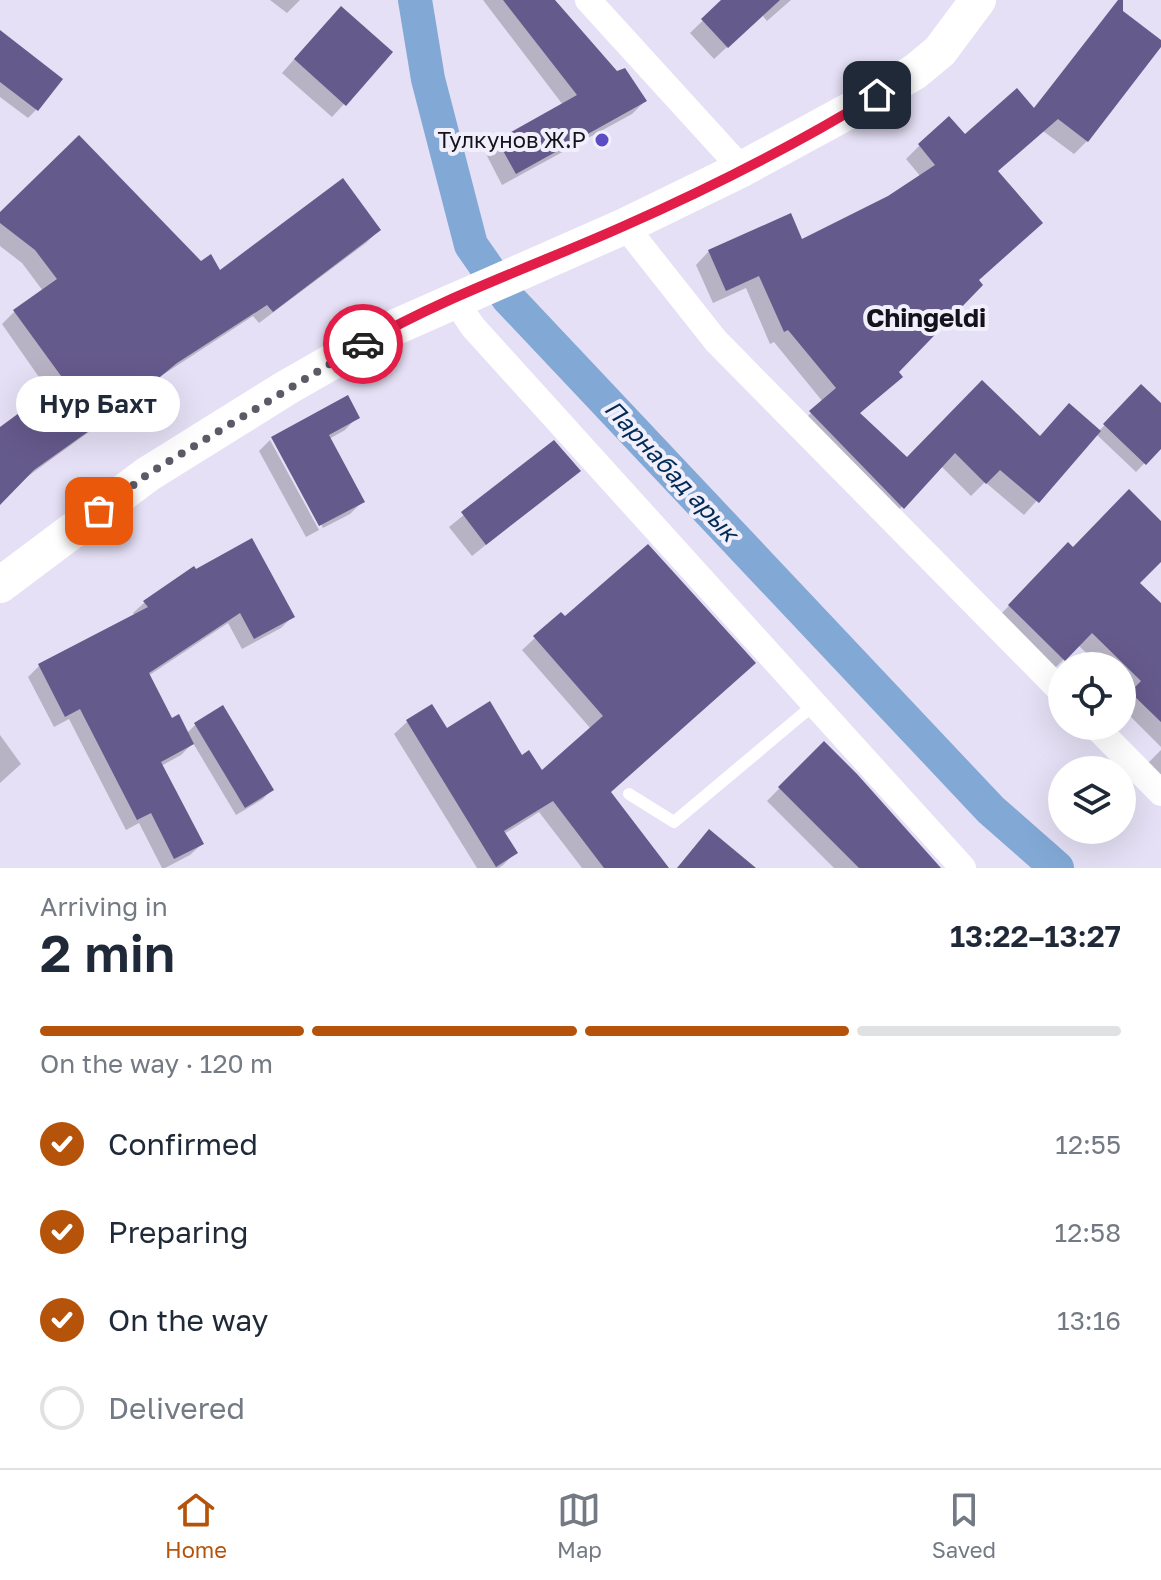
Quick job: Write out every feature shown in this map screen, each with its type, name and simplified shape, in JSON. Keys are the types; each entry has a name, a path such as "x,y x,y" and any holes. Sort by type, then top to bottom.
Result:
{"main road":[{"path":"0,585 148,474 286,388 382,333 625,226 742,169 858,106 916,71 940,51 978,0"}],"street":[{"path":"588,0 742,169"},
{"path":"625,226 716,341 1048,678"},
{"path":"454,299 473,327 963,868"},
{"path":"1109,740 1161,793"}],"lane":[{"path":"629,794 674,822 816,703"}],"building":[{"path":"503,0 555,0 617,71 625,68 647,101 516,174 497,140 577,95"},
{"path":"721,0 780,0 728,48 701,19"},
{"path":"1118,0 1123,0 1123,11 1161,40 1161,47 1088,142 1058,119 998,171 1043,223 979,280 983,285 899,372 903,377 860,413 907,457 982,380 1040,436 1069,403 1101,431 1039,503 1000,470 986,484 955,453 904,509 809,411 836,388 788,330 784,332 759,276 726,291 708,250 791,213 802,239 888,196 935,165 918,144 949,116 965,134 1017,88 1034,108"},
{"path":"341,6 393,52 346,106 294,59"},
{"path":"0,30 63,79 38,111 0,82"},
{"path":"79,135 201,261 211,254 220,270 343,178 381,230 273,312 267,305 177,363 127,404 34,470 0,505 0,427 64,380 13,310 57,279 35,250 0,223 0,212"},
{"path":"1141,384 1161,403 1161,449 1146,465 1103,424"},
{"path":"348,395 360,418 329,435 365,502 319,526 271,437"},
{"path":"554,440 581,471 486,545 461,512"},
{"path":"1129,489 1161,521 1161,562 1140,583 1161,603 1161,722 1136,698 1136,686 1141,681 1136,676 1136,652 1111,652 1092,633 1074,652 1056,652 1008,605 1068,542 1073,547"},
{"path":"252,538 295,617 254,639 240,613 149,673 172,718 179,714 194,744 161,762 204,844 174,859 151,813 137,820 80,709 65,717 38,664 148,607 143,601 194,566 196,569"},
{"path":"648,544 756,663 611,792 669,868 604,868 553,801 504,831 518,853 496,867 406,720 432,704 447,728 490,701 522,755 529,750 542,770 603,716 533,636 561,612 565,616"},
{"path":"223,705 274,790 245,808 194,723"},
{"path":"824,741 941,868 859,868 778,787"},
{"path":"709,829 756,868 677,868"}],"waterway":[{"name":"Парнабад арык","path":"415,0 428,79 471,245 508,298 991,810 1057,868"}],"way so far":[{"path":"99,511 148,474 363,344"}],"place":[{"name":"Тулкунов Ж.Р","path":"602,140"},
{"name":"Нур Бахт","path":"99,511"}],"district":[{"name":"Chingeldi","path":"926,318"}],"route":[{"path":"363,344 454,299 625,226 742,169 877,95"}]}
